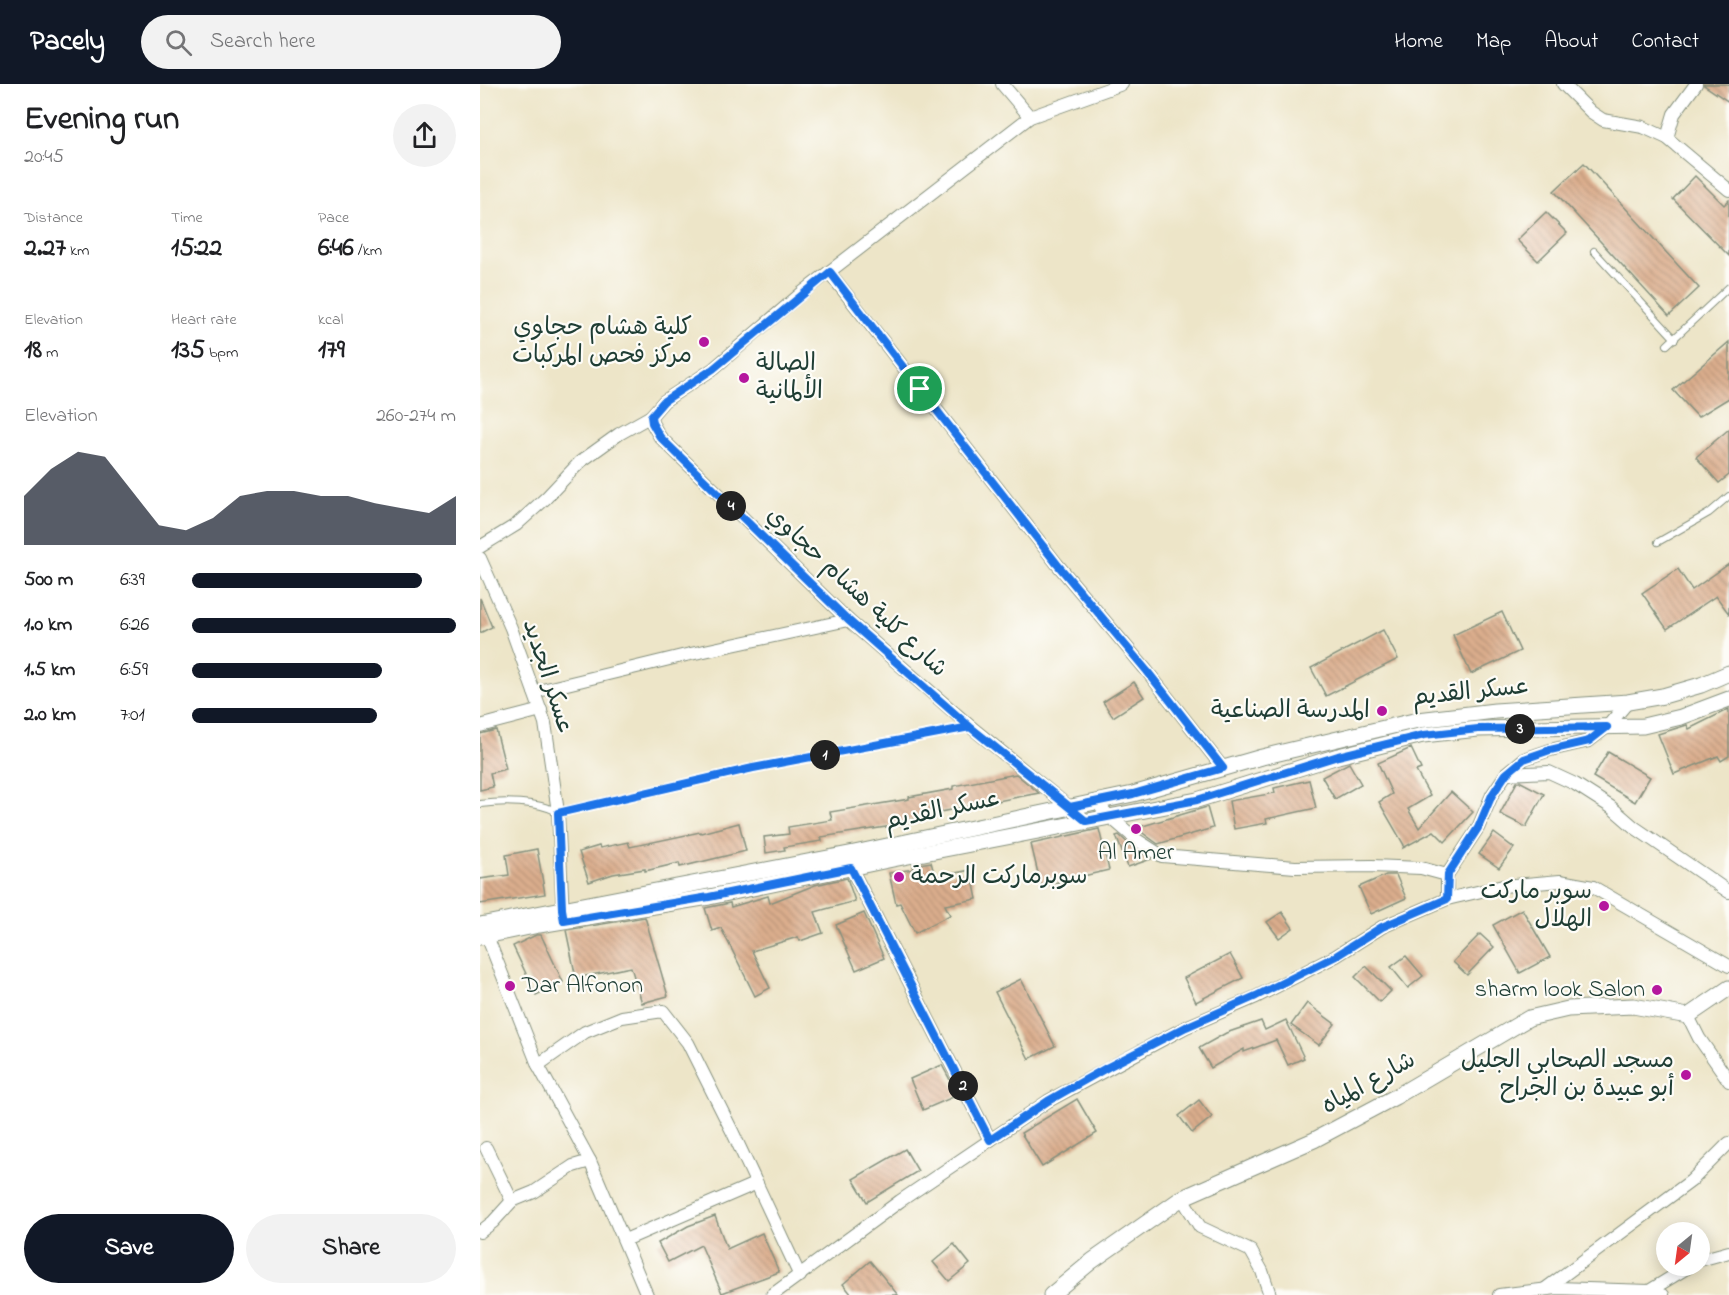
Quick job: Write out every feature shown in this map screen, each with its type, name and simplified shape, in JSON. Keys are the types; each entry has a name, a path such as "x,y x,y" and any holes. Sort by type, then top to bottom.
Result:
{"street":[{"path":"1002,84 1030,117"},
{"path":"480,548 516,525 546,498 580,462 619,434 651,416 664,401 713,369 830,272 1030,117 1122,84"},
{"path":"1563,84 1591,112 1603,120 1643,127 1667,138 1729,189"},
{"path":"1667,138 1674,114 1696,84"},
{"path":"830,272 1057,564 1147,671 1223,768"},
{"name":"شارع كلية هشام حجاوي","path":"651,416 652,423 660,437 848,620 970,727 1086,821"},
{"name":"عسكر الجديد","path":"480,558 511,628 545,723 558,813 563,915"},
{"path":"534,692 686,655 848,620"},
{"name":"عسكر القديم","path":"852,860 1133,794 1262,757 1418,720 1495,711 1628,702 1701,685 1729,673"},
{"name":"عسكر القديم","path":"482,933 563,915 852,860 1197,800 1338,756 1424,735 1478,729 1643,726 1672,719 1729,699"},
{"path":"1447,899 1448,874 1478,828 1492,795 1506,774 1524,759 1589,741 1607,727 1628,702"},
{"path":"480,726 541,710"},
{"path":"1506,774 1549,772 1575,784 1611,807 1634,827 1729,892"},
{"path":"1096,802 1137,840 1167,857 1295,867 1420,868 1448,874"},
{"path":"852,860 990,1140"},
{"path":"772,1295 900,1201 1048,1101 1186,1027 1256,996 1336,956 1382,927 1447,899 1503,885 1560,881 1593,887 1729,966"},
{"path":"482,933 538,1065 590,1161 647,1295"},
{"path":"1729,988 1688,1016 1699,1038 1729,1081"},
{"name":"شارع المياه","path":"1051,1295 1092,1261 1182,1198 1314,1140 1395,1097 1529,1018 1568,1010 1633,1006 1688,1016"},
{"path":"538,1065 585,1032 622,1017 663,1011 688,1043 800,1276"},
{"path":"1545,1289 1691,1181 1729,1143"},
{"path":"486,1149 512,1202"},
{"path":"480,1232 512,1202 534,1192 573,1166 590,1161"},
{"path":"625,1240 757,1183"},
{"path":"1182,1198 1200,1227 1251,1251 1262,1271 1270,1295"},
{"path":"1710,1257 1729,1252"},
{"path":"1649,1291 1674,1276"},
{"path":"1499,1295 1557,1288 1649,1291 1663,1295"}],"lane":[{"path":"1594,251 1675,339"},
{"path":"1667,345 1729,287"},
{"path":"1658,542 1709,513 1729,496"},
{"path":"480,804 497,802 546,806 558,813 753,768 970,727"}],"building":[{"path":"1729,84 1729,102 1704,85"},
{"path":"1584,163 1699,288 1669,316 1554,191"},
{"path":"1695,176 1724,205 1729,200 1729,256 1673,199"},
{"path":"1546,212 1567,233 1538,261 1517,240"},
{"path":"1729,342 1729,398 1698,417 1673,390"},
{"path":"1729,429 1729,475 1719,483 1696,457"},
{"path":"1729,564 1729,614 1716,596 1667,629 1642,593 1678,569 1692,590"},
{"path":"480,598 492,627 480,633"},
{"path":"1502,612 1520,651 1471,674 1453,635"},
{"path":"1383,630 1398,659 1326,696 1311,668"},
{"path":"1134,682 1144,697 1113,717 1103,702"},
{"path":"1729,709 1729,756 1721,761 1718,756 1674,774 1658,734 1687,725 1689,729"},
{"path":"496,730 506,769 490,773 493,787 480,790 480,734"},
{"path":"1411,748 1421,769 1416,771 1430,796 1408,809 1419,828 1451,792 1473,812 1445,842 1434,831 1403,848 1404,845 1379,802 1392,794 1378,763"},
{"path":"1608,752 1650,777 1635,802 1593,777"},
{"path":"1349,763 1361,784 1335,799 1322,777"},
{"path":"1016,774 1039,793 940,812 940,815 905,821 905,824 821,837 822,841 784,847 785,850 766,853 764,837 789,834 788,827 832,820 830,812 909,799 909,797 953,789 953,786"},
{"path":"1309,780 1316,808 1266,819 1267,823 1234,829 1229,801 1275,793 1274,788"},
{"path":"1517,782 1544,794 1526,827 1500,814"},
{"path":"1207,807 1213,828 1158,844 1136,828"},
{"path":"739,823 746,851 680,867 679,863 645,871 645,869 613,874 589,882 579,852 599,846 600,848 628,842 630,847"},
{"path":"1099,829 1109,870 1041,886 1031,844"},
{"path":"1494,833 1514,848 1499,868 1479,854"},
{"path":"1119,835 1151,859 1128,867 1116,836"},
{"path":"537,849 545,894 480,904 480,879 509,875 506,855"},
{"path":"931,862 935,877 971,870 977,899 945,905 950,915 915,933 900,903 896,904 889,873 914,869 913,865"},
{"path":"1386,875 1396,875 1406,898 1371,914 1359,887"},
{"path":"847,878 855,901 815,912 823,933 800,941 798,937 752,951 770,988 755,996 721,928 712,931 705,908 730,903 731,907 768,896 770,903 815,885"},
{"path":"1522,909 1550,957 1520,973 1493,925"},
{"path":"1282,912 1293,928 1279,938 1267,922"},
{"path":"864,913 884,958 856,970 836,925"},
{"path":"645,917 668,996 642,1003 631,967 576,978 566,930"},
{"path":"1480,934 1494,947 1467,975 1453,962"},
{"path":"536,935 541,935 563,982 536,995 513,946"},
{"path":"1230,954 1243,978 1196,1002 1184,978"},
{"path":"1406,956 1423,976 1408,988 1391,967"},
{"path":"1366,966 1391,991 1380,1002 1355,977"},
{"path":"1021,979 1055,1046 1029,1059 995,992"},
{"path":"1307,1003 1335,1024 1319,1045 1291,1025"},
{"path":"1286,1020 1304,1058 1288,1065 1276,1040 1244,1052 1244,1049 1211,1068 1199,1048 1226,1033 1261,1021 1265,1030"},
{"path":"942,1065 958,1095 923,1110 910,1079"},
{"path":"1077,1099 1097,1133 1042,1167 1021,1133"},
{"path":"1199,1100 1212,1117 1192,1133 1179,1116"},
{"path":"905,1149 918,1171 867,1202 853,1179"},
{"path":"715,1216 727,1249 762,1233 779,1272 722,1293 701,1245 668,1262 658,1243 688,1226"},
{"path":"954,1244 970,1264 949,1281 933,1262"},
{"path":"870,1261 898,1295 852,1295 843,1284"}],"place":[{"name":"كلية هشام حجاوي مركز فحص المركبات","path":"704,342"},
{"name":"الصالة الألمانية","path":"744,378"},
{"name":"المدرسة الصناعية","path":"1382,711"},
{"name":"Al Amer","path":"1136,829"},
{"name":"سوبرماركت الرحمة","path":"899,877"},
{"name":"سوبر ماركت الهلال","path":"1604,906"},
{"name":"Dar Alfonon","path":"510,986"},
{"name":"sharm look Salon","path":"1657,990"},
{"name":"مسجد الصحابي الجليل أبو عبيدة بن الجراح","path":"1686,1075"}],"route":[{"path":"920,389 830,272 803,292 713,369 664,401 651,416 652,423 660,437 848,620 970,727 1086,821 1197,800 1338,756 1424,735 1478,729 1607,727 1589,741 1524,759 1506,774 1492,795 1478,828 1448,874 1447,899 1382,927 1336,956 1256,996 1186,1027 1108,1067 1048,1101 990,1140 851,868 709,897 564,921 562,909 558,813 753,768 970,727 1070,807 1133,794 1223,768 1147,671 1057,564 920,389"}]}
